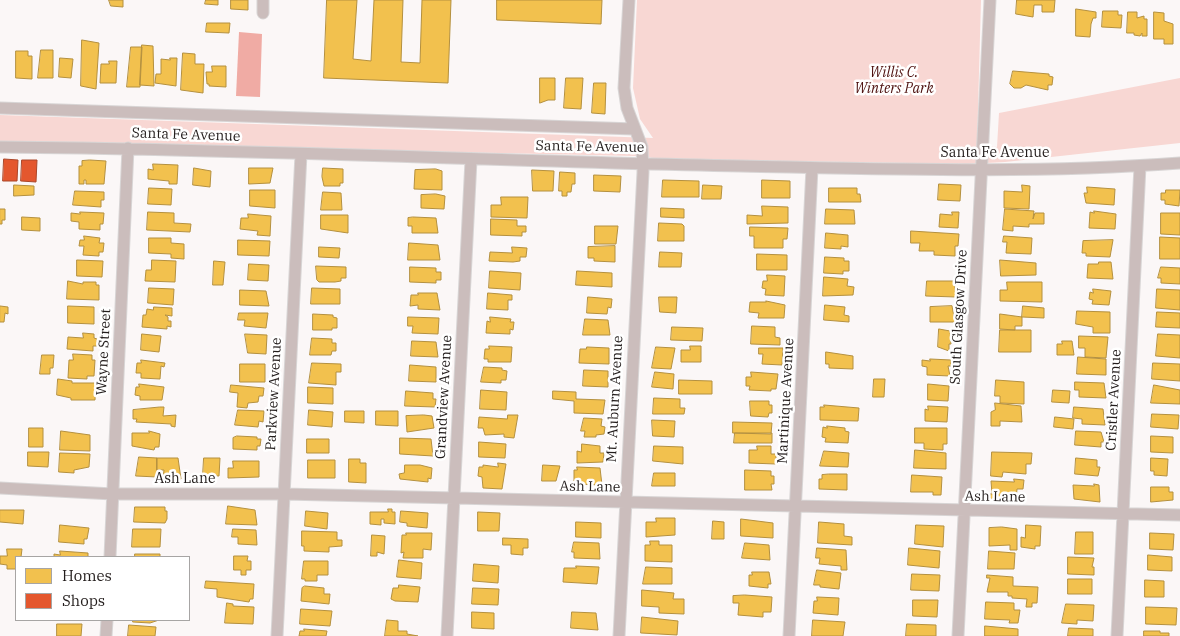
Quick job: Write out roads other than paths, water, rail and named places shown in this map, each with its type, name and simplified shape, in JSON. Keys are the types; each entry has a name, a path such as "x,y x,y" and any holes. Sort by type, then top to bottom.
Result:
{"street":[{"path":"263,0 263,13"},
{"name":"Mt. Auburn Avenue","path":"618,636 643,163 642,147 627,108 624,88 629,0"},
{"name":"South Glasgow Drive","path":"958,636 963,512 983,170 990,0"},
{"name":"Santa Fe Avenue","path":"0,108 635,129"},
{"name":"Santa Fe Avenue","path":"0,147 128,148 472,160 812,168 983,170 1140,166 1180,163"},
{"name":"Wayne Street","path":"110,556 128,148"},
{"name":"Parkview Avenue","path":"277,636 301,154"},
{"name":"Grandview Avenue","path":"447,636 472,160"},
{"name":"Cristler Avenue","path":"1117,636 1140,166"},
{"name":"Martinique Avenue","path":"789,636 812,168"},
{"name":"Ash Lane","path":"0,488 113,494 284,494 454,500 796,506 963,512 1180,515"},
{"path":"106,636 107,621"}],"park label":[{"name":"Willis C. Winters Park","path":"894,82"}]}
